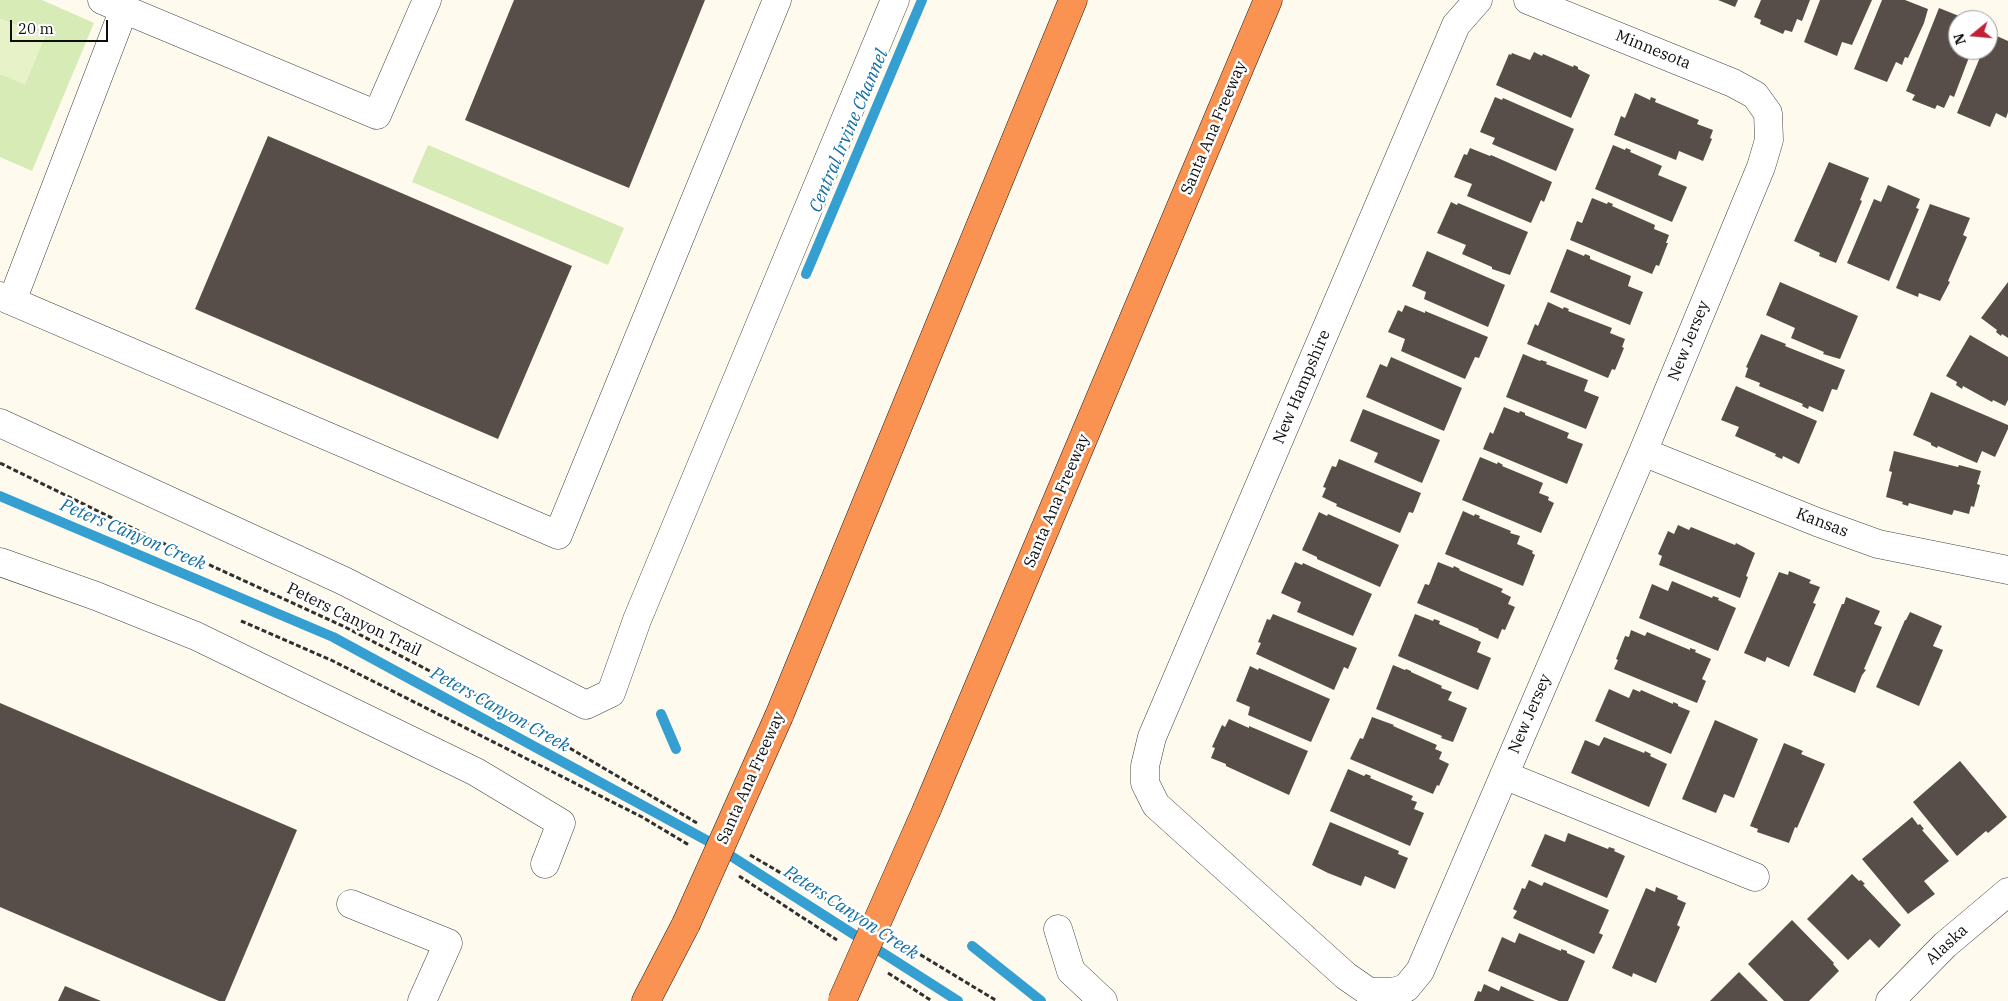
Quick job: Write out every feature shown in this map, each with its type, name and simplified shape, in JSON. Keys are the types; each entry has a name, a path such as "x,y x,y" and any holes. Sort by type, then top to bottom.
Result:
{"highway":[{"name":"Santa Ana Freeway","path":"658,1001 686,924 779,716 1073,0"},
{"name":"Santa Ana Freeway","path":"842,1001 927,809 1268,0"},
{"path":"646,1001 686,924"}],"street":[{"path":"427,0 377,115 113,4 6,298 558,535 777,0"},
{"path":"0,422 344,581 586,705 611,693 637,620 895,0"},
{"name":"New Hampshire","path":"1145,782 1145,766 1152,737 1456,25 1478,0"},
{"name":"Minnesota","path":"1528,0 1733,83 1756,95 1768,113"},
{"name":"New Jersey","path":"1145,782 1156,805 1346,976 1369,992 1393,992 1406,988 1420,971 1644,452 1761,167 1769,140 1768,113"},
{"name":"Kansas","path":"1644,452 1817,522 1878,544 2008,570"},
{"path":"0,562 96,596 196,636 476,772 562,823 544,864"},
{"path":"1504,774 1755,878"},
{"name":"Alaska","path":"1890,1001 1945,945 2008,892"},
{"path":"351,904 448,943 422,1001"},
{"path":"1058,929 1071,971 1103,1001"}],"path":[{"name":"Peters Canyon Trail","path":"0,463 177,550 345,627 506,710 705,828"},
{"path":"642,817 693,847"},
{"path":"747,853 849,913"},
{"path":"734,873 841,942"},
{"path":"899,943 996,1001"},
{"path":"882,969 932,1001"}],"green space":[{"path":"0,0 42,0 94,23 32,171 0,157"},
{"path":"0,18 45,37 25,85 0,74"},
{"path":"428,145 624,228 608,265 412,182"}],"building":[{"path":"514,0 705,0 629,188 465,120"},
{"path":"1718,0 1738,0 1735,7"},
{"path":"1761,0 1810,0 1802,21 1797,19 1792,32 1785,30 1783,34 1760,24 1761,20 1754,17"},
{"path":"1820,0 1872,0 1852,45 1842,42 1837,56 1804,42"},
{"path":"1882,0 1905,0 1928,9 1924,23 1908,58 1905,57 1902,65 1896,62 1887,82 1854,69"},
{"path":"1939,8 1948,12 1948,60 1968,60 1954,97 1950,95 1944,108 1937,105 1935,109 1912,100 1915,95 1906,91"},
{"path":"1998,37 2008,41 2008,112 2006,118 1996,113 1990,127 1957,113 1979,60 1998,60"},
{"path":"1534,52 1573,67 1574,65 1590,75 1571,118 1496,85 1509,54 1511,55 1512,53 1530,60"},
{"path":"1635,93 1650,100 1651,97 1656,99 1655,102 1699,120 1697,124 1713,130 1710,138 1712,139 1703,161 1679,151 1676,160 1614,135 1621,116 1625,118"},
{"path":"1495,97 1502,100 1503,98 1574,129 1556,171 1492,144 1495,138 1480,132"},
{"path":"268,136 572,266 498,439 195,309"},
{"path":"1613,145 1625,150 1626,148 1631,150 1630,152 1662,166 1658,175 1687,187 1672,222 1595,189"},
{"path":"1470,148 1491,155 1552,182 1544,202 1541,200 1531,223 1467,196 1472,184 1454,177 1464,154 1467,155"},
{"path":"1829,162 1869,178 1860,200 1862,201 1836,263 1819,256 1820,253 1794,241"},
{"path":"1888,185 1920,199 1916,208 1919,209 1889,281 1847,263 1874,199 1881,202"},
{"path":"1592,198 1607,204 1608,202 1613,204 1612,206 1655,225 1654,229 1669,235 1666,243 1668,243 1659,266 1656,265 1652,274 1570,240 1577,221 1582,223"},
{"path":"1451,202 1457,205 1458,203 1528,232 1510,275 1492,269 1492,267 1462,254 1466,245 1437,233"},
{"path":"1930,204 1970,218 1963,235 1967,237 1948,281 1950,282 1940,301 1919,293 1918,297 1896,288"},
{"path":"1567,249 1584,256 1585,254 1590,256 1590,259 1631,276 1628,286 1643,292 1630,325 1550,292"},
{"path":"1427,251 1505,285 1488,327 1424,299 1426,292 1412,286"},
{"path":"1780,282 1858,316 1840,359 1823,354 1824,352 1791,338 1795,328 1766,315"},
{"path":"2008,282 2008,338 2002,334 2001,336 1996,332 1997,330 1981,318"},
{"path":"1548,302 1612,328 1610,333 1625,339 1622,347 1624,348 1615,370 1612,369 1608,378 1527,344 1535,324 1538,326"},
{"path":"1405,305 1425,313 1425,311 1488,337 1479,358 1475,357 1465,379 1401,351 1405,339 1388,332 1398,310 1402,312"},
{"path":"1761,334 1786,344 1785,346 1845,370 1837,390 1832,389 1823,412 1809,406 1808,409 1802,406 1803,404 1759,386 1760,383 1745,377 1748,368 1746,367"},
{"path":"1970,335 2008,357 2008,400 2005,406 1993,400 1992,402 1963,386 1962,389 1956,385 1957,382 1946,376"},
{"path":"1523,354 1588,380 1584,391 1599,397 1586,429 1506,397"},
{"path":"1391,357 1462,388 1444,431 1366,397 1380,364 1387,367"},
{"path":"1736,386 1817,421 1799,464 1783,456 1782,459 1775,456 1776,454 1735,436 1739,427 1721,420"},
{"path":"1931,392 2008,425 2008,429 1995,457 1982,451 1977,463 1938,446 1937,448 1931,445 1931,443 1913,435"},
{"path":"1504,407 1519,413 1520,411 1525,413 1525,415 1569,433 1567,438 1583,444 1567,484 1483,449 1490,432 1493,434"},
{"path":"1363,409 1440,440 1422,483 1374,462 1378,453 1350,441"},
{"path":"1894,451 1981,471 1977,484 1980,485 1974,507 1971,506 1969,514 1954,510 1952,515 1909,503 1908,506 1902,504 1903,502 1886,497 1892,472 1889,471"},
{"path":"1480,457 1497,464 1498,462 1502,466 1543,483 1539,493 1549,497 1548,500 1554,503 1541,533 1462,500"},
{"path":"1339,459 1421,493 1413,513 1409,512 1400,533 1336,506 1337,504 1322,497 1326,488 1323,487 1332,466 1336,467"},
{"path":"1463,511 1474,516 1475,514 1480,516 1479,518 1520,536 1517,544 1533,551 1532,553 1535,555 1523,586 1445,554"},
{"path":"1319,512 1327,516 1328,514 1399,545 1380,587 1317,559 1317,557 1302,550"},
{"path":"1678,525 1689,530 1691,527 1735,545 1736,543 1755,553 1740,598 1659,565 1662,556 1658,554 1668,531 1674,534"},
{"path":"1295,562 1302,565 1303,563 1372,594 1353,636 1297,612 1301,602 1281,593"},
{"path":"1438,562 1453,568 1454,566 1503,589 1501,592 1511,597 1508,604 1515,607 1505,630 1502,629 1498,639 1417,603 1425,584 1429,585"},
{"path":"1789,571 1811,580 1809,583 1820,587 1813,603 1816,604 1789,667 1767,657 1765,662 1744,653 1779,572 1788,575"},
{"path":"1672,581 1712,598 1713,596 1719,598 1718,600 1736,608 1718,651 1639,618 1652,584 1668,591"},
{"path":"1846,597 1880,611 1874,624 1882,627 1855,693 1813,675"},
{"path":"1910,612 1942,626 1933,646 1943,650 1919,706 1876,687"},
{"path":"1273,614 1357,648 1348,669 1344,667 1334,690 1256,654 1261,643 1258,642 1267,619 1270,620"},
{"path":"1415,614 1433,621 1434,619 1440,621 1439,624 1481,642 1477,652 1491,658 1478,690 1398,656"},
{"path":"1631,630 1645,636 1647,632 1690,650 1690,648 1696,650 1695,652 1711,659 1702,679 1706,681 1697,703 1614,669 1625,636 1629,637"},
{"path":"1393,665 1411,671 1442,686 1441,688 1452,692 1448,700 1467,708 1453,742 1376,709"},
{"path":"1250,666 1258,670 1259,668 1330,699 1311,742 1248,715 1250,707 1236,701"},
{"path":"1609,689 1629,698 1633,689 1640,692 1641,690 1673,704 1673,702 1678,704 1678,706 1690,711 1671,754 1595,721"},
{"path":"0,703 297,830 225,1001 219,1001 0,907"},
{"path":"1372,717 1437,745 1435,749 1442,752 1439,759 1449,764 1439,786 1437,785 1433,794 1350,759 1360,738 1363,739"},
{"path":"1229,719 1308,751 1289,795 1211,758 1215,748 1212,747 1222,725 1225,727"},
{"path":"1715,720 1758,739 1734,798 1724,794 1716,813 1682,799"},
{"path":"1604,737 1644,753 1645,751 1651,754 1650,756 1667,764 1649,807 1571,773 1585,740 1599,746"},
{"path":"1784,743 1803,751 1801,754 1825,764 1789,843 1757,832 1758,829 1750,826"},
{"path":"1960,761 2007,817 1988,833 1986,831 1957,856 1913,802"},
{"path":"1348,769 1364,776 1366,774 1371,776 1370,778 1413,796 1411,800 1417,802 1414,809 1424,813 1410,846 1330,811"},
{"path":"1912,817 1918,825 1920,824 1924,829 1922,830 1949,861 1924,881 1935,894 1908,914 1862,859"},
{"path":"1330,822 1399,851 1398,854 1408,858 1395,889 1365,876 1361,886 1312,865"},
{"path":"1568,833 1608,849 1609,847 1615,849 1614,851 1625,856 1607,898 1531,866 1545,834 1565,842"},
{"path":"1852,874 1865,884 1863,885 1901,925 1879,948 1870,939 1848,960 1807,919"},
{"path":"1529,880 1542,886 1544,882 1609,910 1599,933 1603,935 1594,954 1513,918 1517,911 1513,909 1522,888 1525,889"},
{"path":"1656,887 1678,896 1677,899 1686,903 1677,925 1680,927 1656,983 1633,973 1632,977 1612,968 1646,888 1655,892"},
{"path":"1792,920 1834,963 1839,971 1809,1001 1784,1001 1748,964"},
{"path":"1519,933 1561,951 1561,949 1567,951 1567,953 1585,961 1568,1001 1559,1001 1488,971 1502,937 1515,943"},
{"path":"1739,972 1768,1001 1710,1001"},
{"path":"1484,984 1499,991 1501,986 1535,1001 1474,1001 1478,991 1481,992"},
{"path":"65,986 101,1001 58,1001"}],"waterway":[{"name":"Central Irvine Channel","path":"806,274 922,0"},
{"name":"Peters Canyon Creek","path":"0,496 333,637 706,840 958,1001"},
{"name":"Central Irvine Channel","path":"661,714 676,749"},
{"name":"Central Irvine Channel","path":"972,946 1041,1001"}]}
